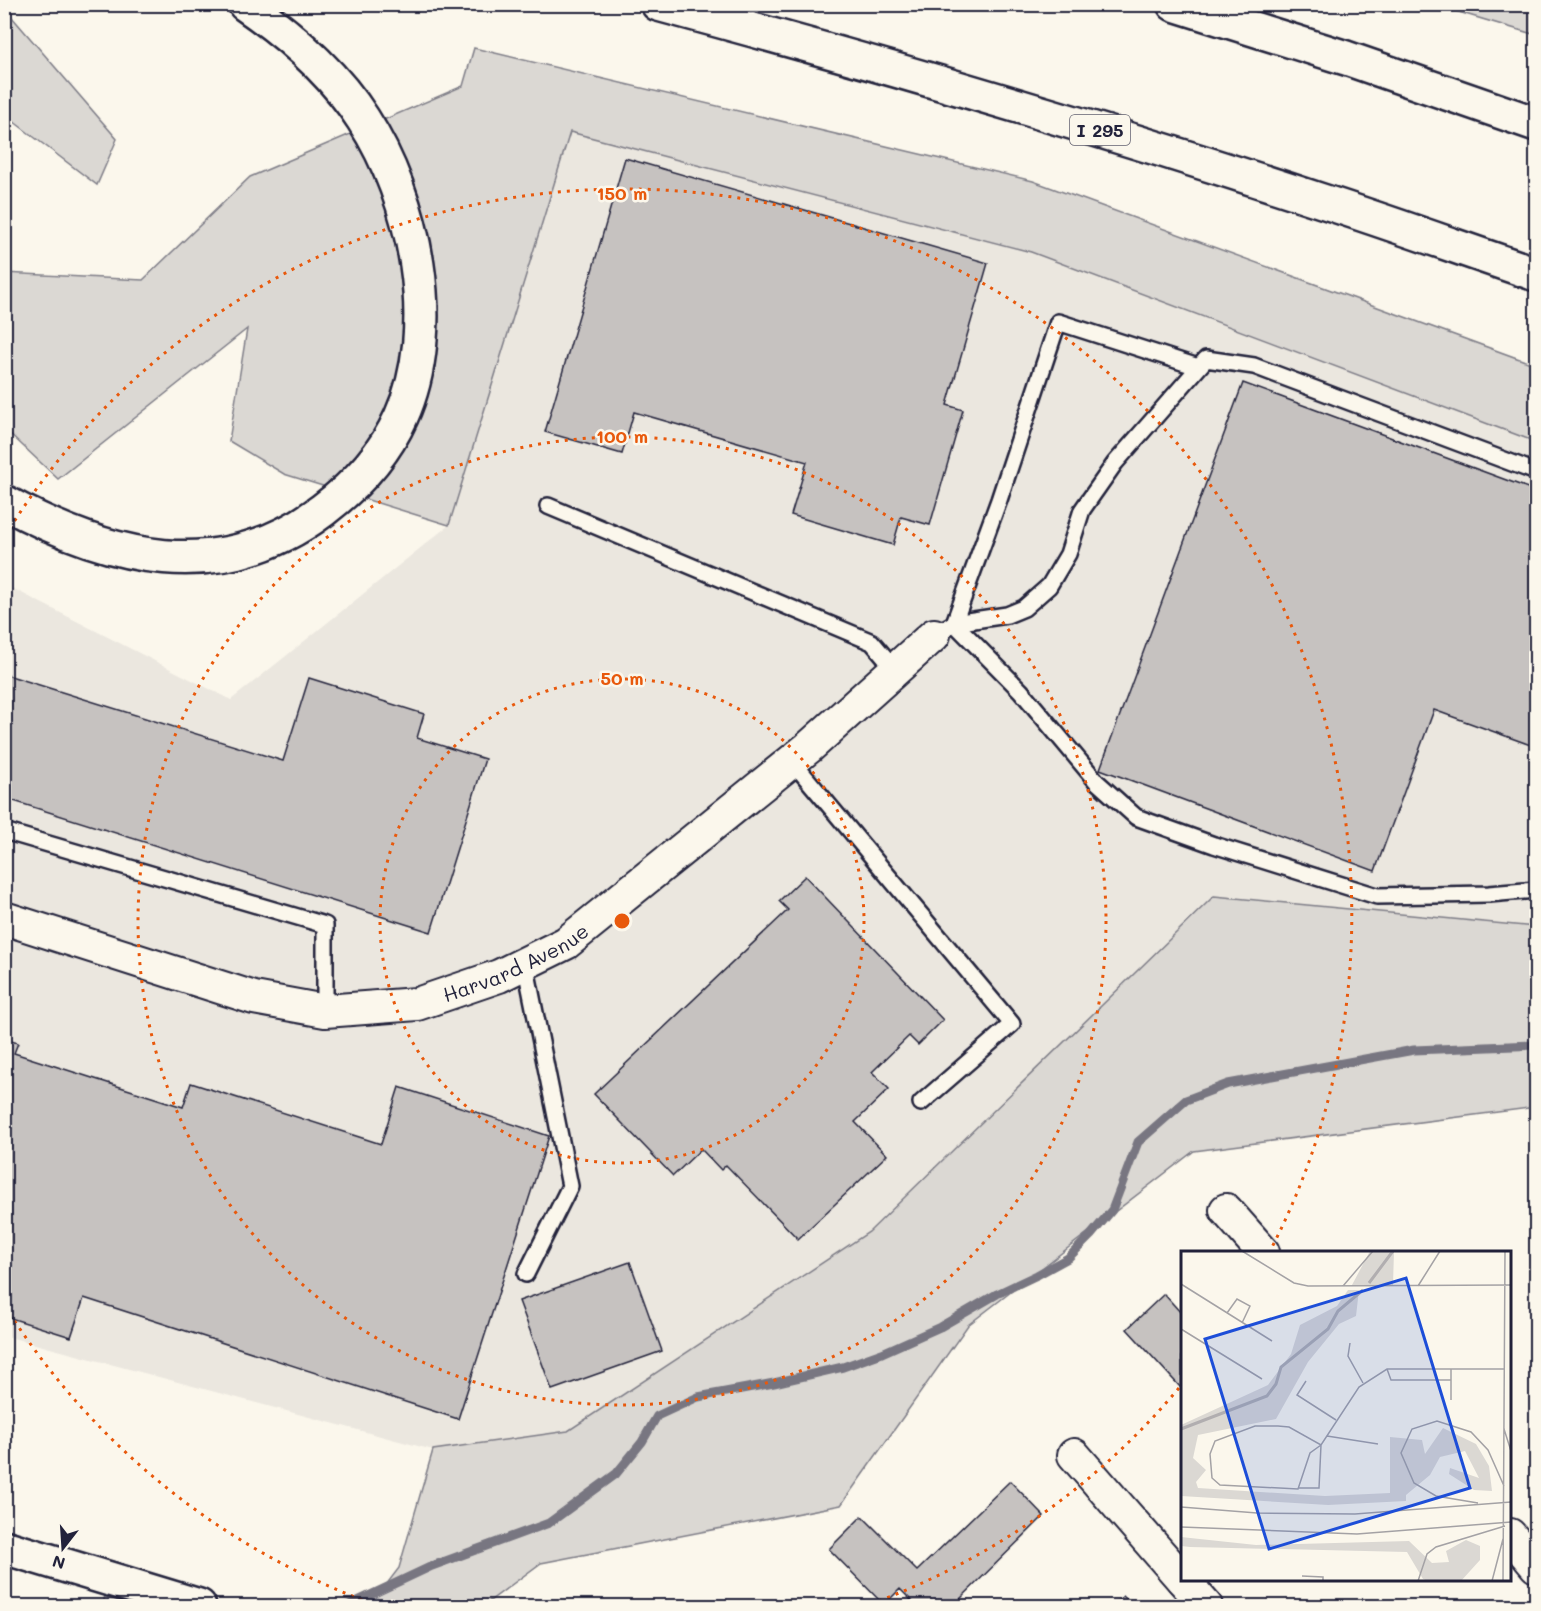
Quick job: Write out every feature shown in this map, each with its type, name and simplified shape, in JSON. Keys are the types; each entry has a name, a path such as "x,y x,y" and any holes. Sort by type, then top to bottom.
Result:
{"main road":[{"path":"4,502 50,525 90,541 132,553 175,558 203,558 231,553 277,539 299,528 336,500 374,462 402,416 417,363 420,339 420,287 410,235 391,173 362,117 330,78 280,29 245,4"},
{"name":"I 295","path":"658,4 853,57 1098,130 1324,201 1536,274"},
{"path":"1174,4 1335,55 1536,124"},
{"path":"4,1547 198,1606"}],"street":[{"name":"Harvard Avenue","path":"4,918 254,998 325,1011 417,1004 499,976 566,943 792,761 895,669 944,629"},
{"path":"1226,1210 1262,1251"},
{"path":"1074,1455 1181,1577"},
{"path":"1511,1537 1536,1566"},
{"path":"1185,1581 1206,1606"}],"lane":[{"path":"944,629 999,500 1058,322 1198,367"},
{"path":"944,629 1007,615 1024,608 1049,586 1068,554 1082,510 1115,463 1206,359 1254,366 1536,472"},
{"path":"548,506 872,642 895,669"},
{"path":"944,629 1021,691 1097,782 1136,817 1214,845 1377,896 1489,894 1536,890"},
{"path":"792,761 1012,1024 921,1103"},
{"path":"4,831 325,925 325,1011"},
{"path":"525,963 570,1186 526,1274"}],"shaded area":[{"path":"1435,5 1536,5 1536,35"},
{"path":"5,9 117,139 97,185 5,115"},
{"path":"474,48 1033,181 1536,365 1536,442 1031,252 570,132 449,525 284,474 229,441 247,329 58,479 5,429 4,273 143,280 250,177 463,86"},
{"path":"569,132 1031,252 1536,442 1536,927 1214,896 869,1232 568,1431 433,1450 5,1336 4,584 231,700 449,525"},
{"path":"1214,896 1536,927 1536,1107 1194,1151 968,1325 841,1505 541,1563 483,1606 370,1606 399,1568 433,1450 568,1431 869,1232"},
{"path":"108,1586 172,1606 102,1606"}],"building":[{"path":"625,158 988,263 947,405 963,410 930,525 901,517 893,545 791,515 807,462 634,412 622,454 545,432"},
{"path":"1243,383 1536,491 1536,747 1434,710 1375,871 1100,769"},
{"path":"4,674 283,761 309,678 424,714 417,738 485,759 431,932 4,798"},
{"path":"805,876 943,1020 918,1045 909,1036 872,1072 889,1089 855,1122 887,1155 798,1239 726,1165 721,1170 701,1149 673,1176 594,1094 788,910 779,901"},
{"path":"4,1039 18,1043 14,1053 183,1107 191,1083 381,1144 399,1087 549,1136 458,1419 84,1298 71,1337 4,1316"},
{"path":"630,1262 662,1351 552,1390 519,1301"},
{"path":"1164,1294 1181,1313 1181,1388 1127,1329"},
{"path":"1010,1481 1044,1516 953,1606 917,1606 900,1589 884,1605 829,1549 862,1516 917,1571"},
{"path":"1123,1596 1134,1606 1112,1606"}],"waterway":[{"path":"347,1606 432,1566 549,1523 616,1474 642,1442 657,1416 698,1397 843,1367 882,1353 940,1327 997,1294 1068,1258 1112,1210 1138,1142 1186,1100 1228,1084 1414,1050 1536,1045"}]}
